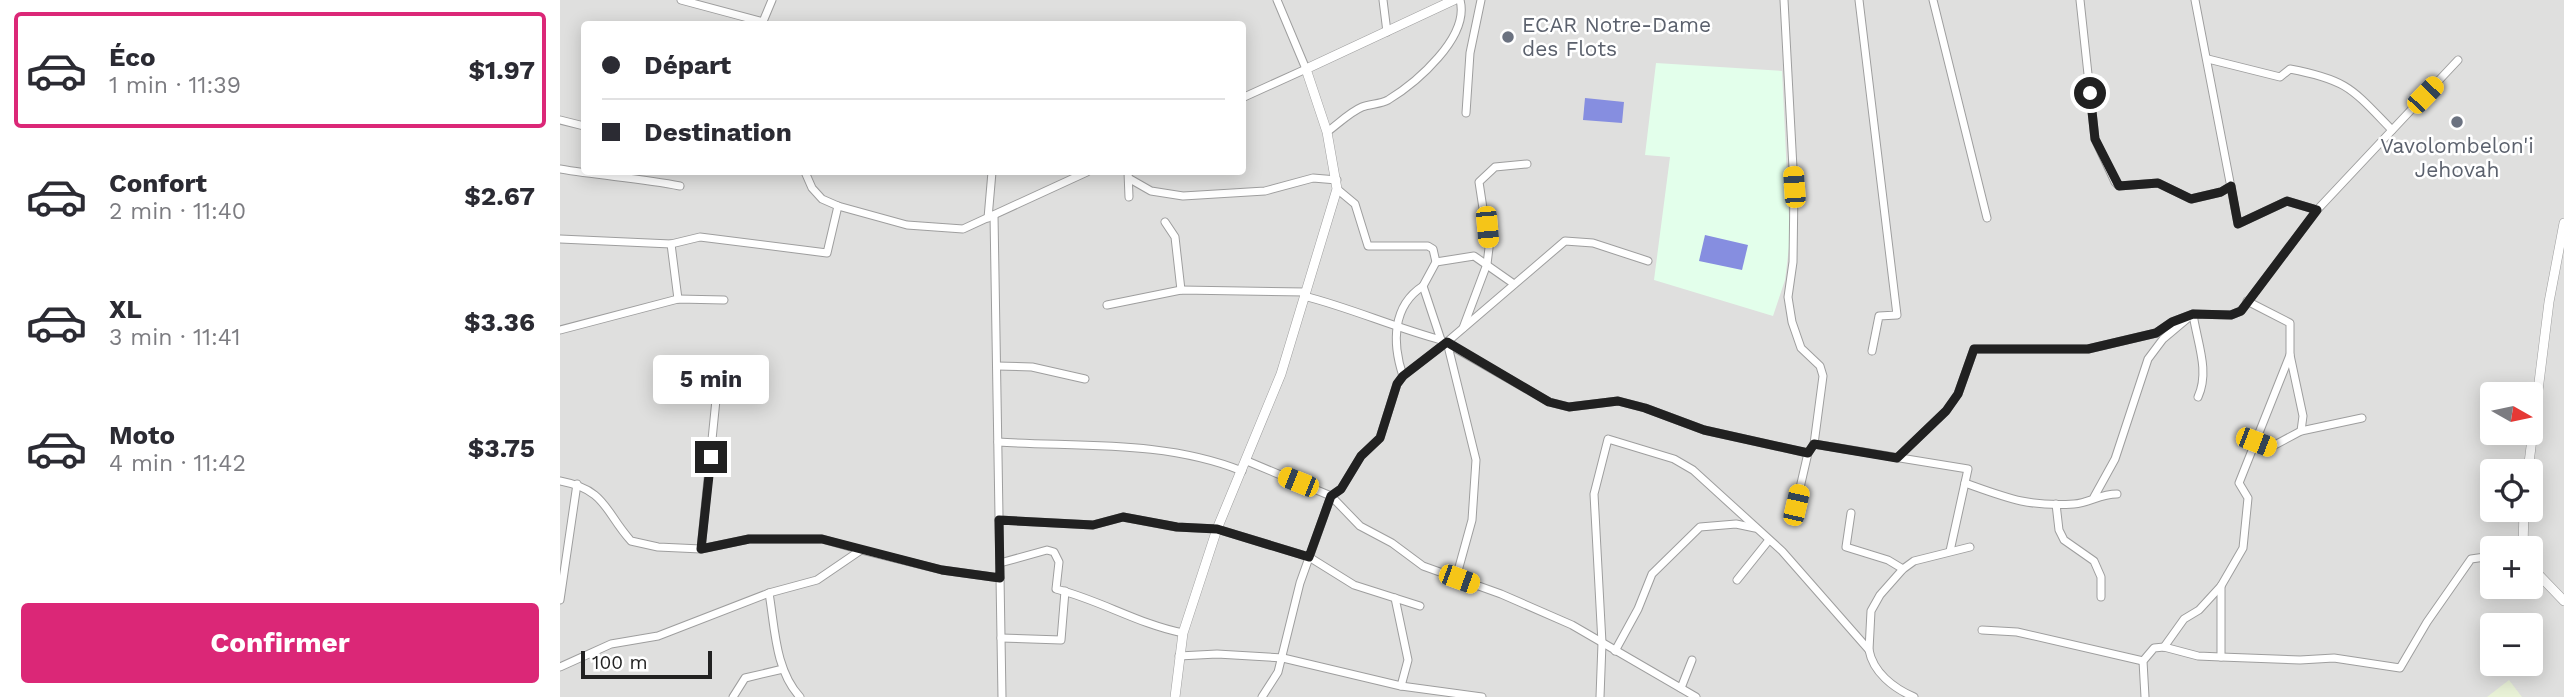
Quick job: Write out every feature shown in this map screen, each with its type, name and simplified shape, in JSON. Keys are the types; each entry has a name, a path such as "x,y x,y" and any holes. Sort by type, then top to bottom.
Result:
{"street":[{"path":"681,0 715,4 758,21"},
{"path":"764,21 772,0"},
{"path":"1175,697 1183,633 1217,529 1281,374 1337,184 1327,132 1306,69 1276,0"},
{"path":"1383,0 1387,32"},
{"path":"1327,132 1360,107 1387,101 1440,58 1457,29 1462,7 1460,0"},
{"path":"1466,113 1470,53 1480,0"},
{"path":"1784,0 1794,187 1793,261 1788,297 1801,348 1820,366 1823,376 1814,444 1808,453 1796,505"},
{"path":"1859,0 1896,315 1879,316 1872,351"},
{"path":"1933,0 1987,218"},
{"path":"2080,0 2095,139 2115,182 2119,186 2158,183 2191,199 2221,192 2231,186"},
{"path":"2195,0 2238,224 2287,201 2317,210"},
{"path":"1246,95 1387,32 1447,1"},
{"path":"2208,59 2280,78 2290,69 2328,77 2346,85 2392,130"},
{"path":"1897,458 1946,411 1958,394 1974,349 2088,349 2156,333 2172,322 2193,314 2231,315 2241,311 2317,210 2458,60"},
{"path":"560,120 581,125"},
{"path":"1463,328 1487,264 1487,227 1480,207 1479,182 1495,167 1527,164"},
{"path":"560,169 581,173"},
{"path":"592,175 626,176 680,186"},
{"path":"806,175 812,188 822,199 838,206 882,219 963,229 1081,175"},
{"path":"992,175 1003,697"},
{"path":"1129,175 1151,191 1183,197 1265,191 1313,178 1337,184 1351,198 1368,246 1428,246 1433,249 1436,262 1423,286 1404,304 1396,328 1396,356 1403,376"},
{"path":"1129,175 1129,197"},
{"path":"560,239 671,244 700,237 827,253 838,206"},
{"path":"1166,222 1175,237 1181,290"},
{"path":"2529,459 2549,302 2564,223"},
{"path":"1262,697 1279,672 1309,557 1331,496 1341,489 1361,456 1380,438 1403,376 1565,241 1593,243 1648,261"},
{"path":"671,244 678,299"},
{"path":"1436,262 1466,255 1487,264 1514,284"},
{"path":"1423,286 1444,341 1476,460 1472,520 1456,578"},
{"path":"1107,305 1181,290 1305,294 1354,309 1396,328 1444,341 1549,402 1569,407 1618,401 1704,430 1808,453"},
{"path":"560,330 678,299 724,300"},
{"path":"2247,301 2290,323 2290,355 2303,416 2301,431"},
{"path":"2193,314 2199,355 2205,373 2197,397"},
{"path":"2094,496 2115,458 2148,359 2163,339 2193,314"},
{"path":"2164,647 2183,619 2199,610 2221,586 2243,548 2248,498 2239,483 2290,355"},
{"path":"701,549 720,360"},
{"path":"997,366 1032,366 1085,379"},
{"path":"2256,442 2271,447 2301,431 2362,418"},
{"path":"1600,697 1602,643 1594,494 1608,439 1684,463 1769,540 1826,598 1869,650"},
{"path":"998,442 1144,448 1208,457 1242,471"},
{"path":"1814,444 1968,469 1950,551"},
{"path":"1247,461 1331,496 1360,526 1392,543 1423,566 1572,625 1696,697"},
{"path":"560,481 577,485 605,502 631,541 658,547 701,549 749,539 822,539 942,570 1000,578"},
{"path":"1965,483 2008,500 2056,504 2078,504 2094,496 2117,494"},
{"path":"560,600 577,485"},
{"path":"2056,504 2059,530 2064,540 2094,561 2101,577 2101,597"},
{"path":"1851,513 1846,547 1888,560 1903,569"},
{"path":"999,520 1093,525 1123,517 1177,527 1217,529 1309,557 1354,585 1420,606"},
{"path":"1615,651 1638,609 1652,574 1700,527 1736,524 1755,528"},
{"path":"1737,580 1769,540"},
{"path":"1914,697 1892,685 1872,663 1869,650 1871,611 1880,595 1903,569 1914,561 1970,547"},
{"path":"560,667 597,649 658,636 769,593 817,580 861,550"},
{"path":"1000,564 1047,550 1054,552 1059,562 1056,589 1153,627 1183,633"},
{"path":"2145,697 2143,660 2154,648 2164,647 2198,656 2300,660 2334,658 2400,668 2427,622 2471,559 2480,558"},
{"path":"2543,576 2564,601"},
{"path":"2221,586 2221,657"},
{"path":"1001,638 1061,640 1065,591"},
{"path":"769,593 787,683 800,697"},
{"path":"1395,598 1408,660 1401,686"},
{"path":"1982,630 2017,632 2143,660"},
{"path":"1179,656 1217,654 1283,658 1401,686 1482,697"},
{"path":"1681,688 1692,660"},
{"path":"733,697 745,678 783,669"}],"shaded area":[{"path":"560,0 2564,0 2564,697 560,697"},
{"path":"1656,63 1782,71 1790,239 1785,280 1773,316 1654,280 1670,157 1645,155"},
{"path":"1585,98 1624,102 1622,123 1583,120"},
{"path":"1705,235 1748,245 1742,270 1699,261"},
{"path":"2509,680 2522,697 2487,697"}],"place":[{"name":"ECAR Notre-Dame des Flots","path":"1508,37"},
{"name":"Vavolombelon'i Jehovah","path":"2457,122"}],"route":[{"path":"711,457 701,549 749,539 822,539 942,570 1000,578 999,520 1093,525 1123,517 1177,527 1217,529 1309,557 1331,496 1341,489 1361,456 1380,438 1388,420 1397,384 1403,376 1447,342 1521,385 1538,398 1549,402 1569,407 1618,401 1704,430 1753,443 1808,453 1814,444 1897,458 1946,411 1958,394 1974,349 2088,349 2156,333 2172,322 2193,314 2231,315 2241,311 2317,210 2287,201 2275,204 2238,224 2231,186 2203,198 2191,199 2158,183 2119,186 2095,139 2090,93"}]}
